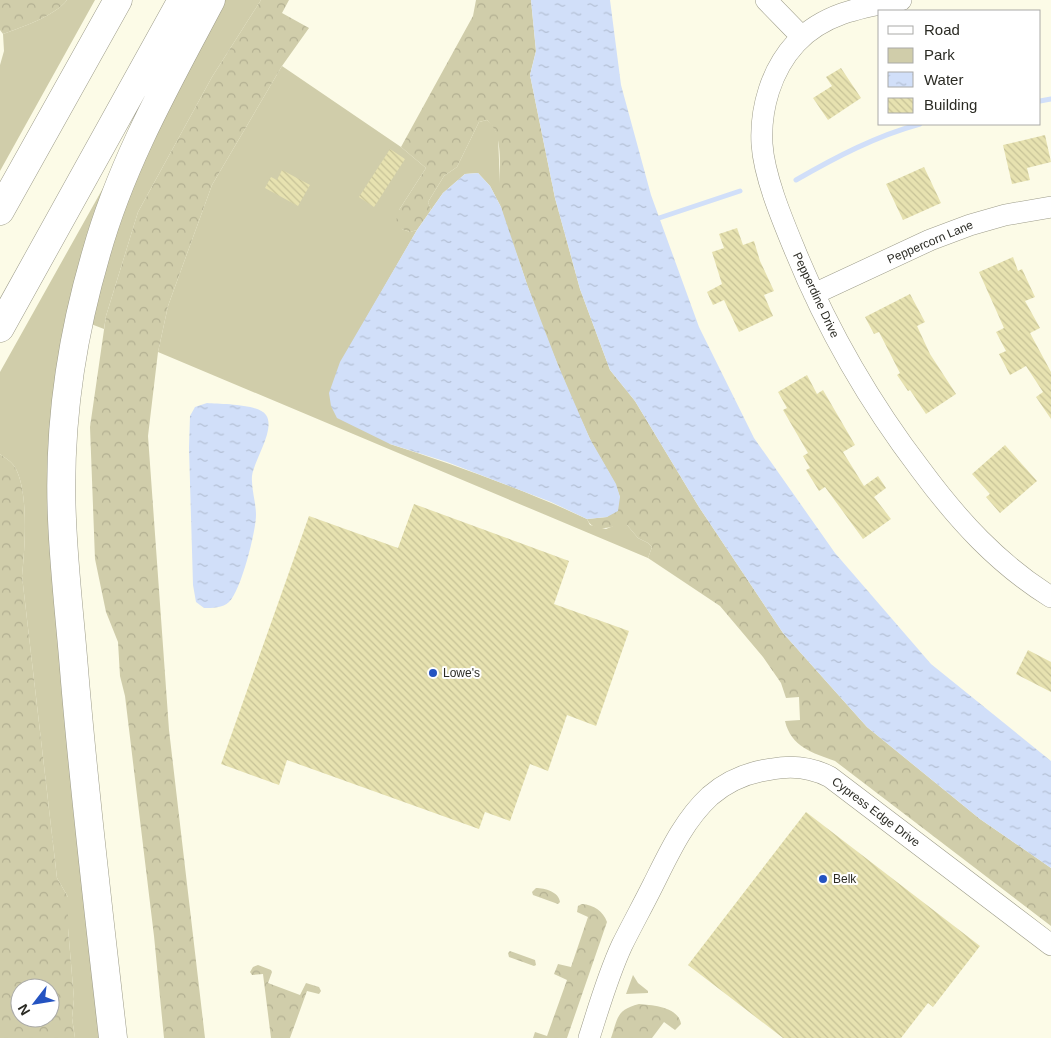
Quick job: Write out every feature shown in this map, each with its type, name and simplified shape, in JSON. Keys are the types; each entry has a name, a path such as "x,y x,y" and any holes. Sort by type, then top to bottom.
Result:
{"highway":[{"path":"0,211 118,0"},
{"path":"0,328 182,0"},
{"path":"113,1038 81,752 65,569 61,487 65,426 72,366 82,307 96,251 120,182 145,125 211,0"}],"street":[{"path":"766,0 802,37"},
{"name":"Pepperdine Drive","path":"901,0 844,12 824,21 802,37 783,60 771,85 762,122 762,146 768,173 787,232 814,294 871,399 903,447 941,496 994,554 1051,597"},
{"name":"Peppercorn Lane","path":"814,294 930,240 970,224 1005,215 1051,207"},
{"name":"Cypress Edge Drive","path":"589,1038 621,947 681,832 694,813 719,789 737,778 767,769 788,766 806,768 819,771 830,777 1051,945"}],"green space":[{"path":"0,0 67,0 62,6 46,16 3,34 0,30"},
{"path":"67,0 95,0 0,171 0,65 4,51 3,34 46,16 62,6"},
{"path":"222,0 261,0 212,77 138,212 106,316 104,329 91,324 124,197"},
{"path":"261,0 289,0 282,13 309,28 282,66 212,185 168,306 158,352 148,436 169,730 205,1038 164,1038 154,936 125,696 120,676 118,642 106,612 95,559 90,427 106,316 138,212 212,77"},
{"path":"476,0 531,0 536,51 530,75 555,198 580,289 610,370 635,401 699,507 783,633 867,727 980,819 1051,868 1051,926 835,761 811,752 798,743 792,737 785,721 800,720 799,697 786,698 781,683 763,657 720,606 648,558 652,547 638,538 627,525 599,528 590,524 587,519 607,517 620,497 614,481 589,437 561,372 509,234 501,207 500,161 497,137 487,120 479,122 457,167 444,176 428,202 431,210 417,230 410,232 402,229 396,221 399,210 426,168 401,147 473,16"},
{"path":"282,66 401,147 426,168 399,210 402,229 410,232 417,230 341,362 390,444 465,469 539,498 587,519 590,525 606,529 618,524 627,525 638,538 652,547 648,558 158,352 168,306 212,185"},
{"path":"487,120 492,124 498,136 501,207 490,186 478,173 465,174 443,193 431,210 428,202 444,176 457,167 479,122"},
{"path":"112,172 65,368 101,1038 75,1038 72,1018 74,999 68,928 68,897 57,878 22,576 24,505 15,467 0,454 0,372"},
{"path":"0,454 15,467 24,505 22,576 57,878 68,897 68,928 74,999 72,1018 75,1038 0,1038"},
{"path":"536,888 554,893 560,902 558,904 533,895 532,892"},
{"path":"582,904 597,909 607,922 567,1038 533,1038 535,1032 547,1036 567,980 554,974 558,964 571,967 588,917 577,912 578,906"},
{"path":"510,951 535,960 536,965 534,966 509,957 508,953"},
{"path":"258,965 271,970 268,983 300,995 306,983 319,987 321,991 319,994 307,991 290,1038 271,1038 263,974 252,975 250,972 253,967"},
{"path":"633,975 638,983 648,991 648,993 626,994"},
{"path":"639,1004 670,1010 679,1018 681,1024 675,1030 664,1022 652,1038 611,1038 622,1012 631,1006"}],"water":[{"path":"531,0 610,0 621,85 651,195 699,327 754,438 835,553 931,664 1051,761 1051,868 980,819 867,727 783,633 699,507 635,401 610,370 580,289 555,198 530,75 536,51"},
{"path":"478,173 490,186 501,207 528,287 558,365 590,439 616,484 620,497 618,511 607,517 587,519 551,502 447,462 390,444 337,418 331,406 329,393 340,362 417,230 443,193 465,174"},
{"path":"207,403 239,405 256,409 266,415 268,421 266,436 252,476 256,515 251,547 234,596 227,604 214,608 204,608 196,602 193,585 189,448 190,416 195,407"}],"building":[{"path":"841,68 861,98 828,120 813,98 832,86 826,77"},
{"path":"1045,135 1051,162 1027,168 1030,180 1012,184 1003,145"},
{"path":"390,149 405,159 374,207 359,197"},
{"path":"924,167 941,203 903,220 886,184"},
{"path":"282,170 310,185 298,206 265,188 271,177 277,180"},
{"path":"737,228 743,245 754,241 760,261 774,291 764,295 773,316 739,332 724,300 713,305 707,292 722,284 712,252 724,248 719,234"},
{"path":"1013,257 1018,271 1022,269 1035,297 1025,301 1040,328 1030,333 1051,372 1051,419 1036,397 1043,392 1026,366 1010,375 999,354 1006,351 996,332 1004,328 979,272"},
{"path":"910,294 925,322 917,326 930,354 956,394 926,414 897,375 900,373 879,332 874,334 865,317"},
{"path":"807,375 817,394 823,390 855,445 843,452 864,486 878,476 886,488 874,497 891,519 863,539 825,487 819,491 806,470 810,468 803,456 808,453 783,410 787,408 778,392"},
{"path":"1005,445 1037,481 1000,513 986,497 990,494 972,474"},
{"name":"Lowe's","path":"414,504 569,561 554,604 629,631 596,726 567,715 548,771 530,764 510,821 485,812 479,829 287,760 279,785 221,764 309,516 398,548"},
{"path":"1028,650 1051,662 1051,692 1016,674"},
{"name":"Belk","path":"806,812 980,946 933,1007 928,1003 901,1038 783,1038 688,965"}],"waterway":[{"path":"1041,101 1051,99"},
{"path":"796,180 856,148 917,125"},
{"path":"659,218 740,191"}],"place":[{"name":"Lowe's","path":"433,673"},
{"name":"Belk","path":"823,879"}]}
